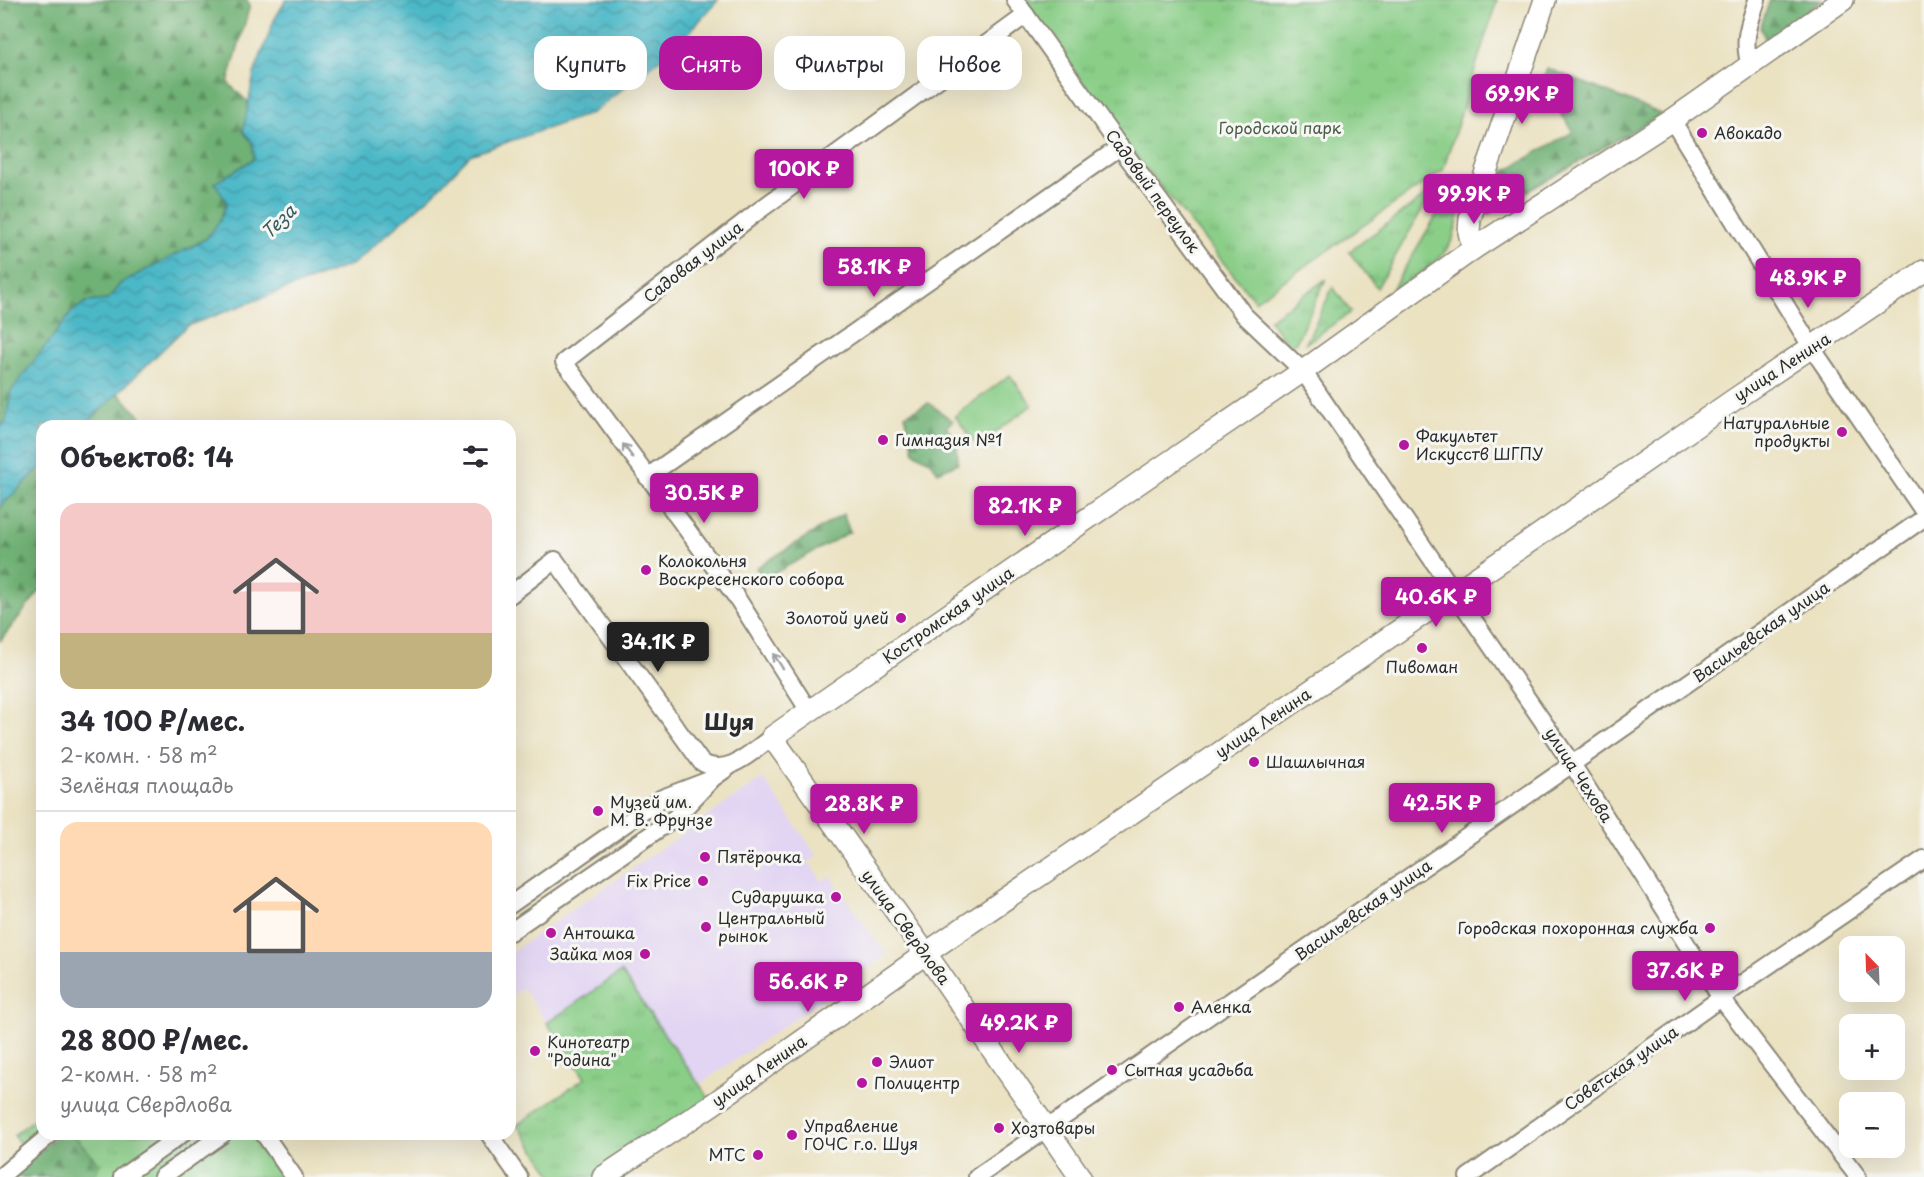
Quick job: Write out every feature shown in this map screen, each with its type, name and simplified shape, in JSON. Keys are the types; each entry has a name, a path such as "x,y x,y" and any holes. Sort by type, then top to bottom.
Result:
{"main road":[{"path":"1473,249 1469,232 1470,218 1545,0"},
{"name":"Костромская улица","path":"772,737 1303,371 1473,249 1672,120 1843,0"},
{"name":"улица Ленина","path":"603,1177 713,1104 926,954 1732,400 1924,271"},
{"name":"улица Свердлова","path":"772,737 1080,1177"}],"street":[{"name":"Садовый переулок","path":"1016,0 1120,147 1245,315 1303,371"},
{"path":"1750,66 1745,49 1746,33 1757,0"},
{"name":"Садовая улица","path":"647,477 564,362 757,212 1026,15"},
{"path":"1672,120 1812,348 1924,512"},
{"path":"809,711 737,598 647,477 1120,147"},
{"name":"улица Чехова","path":"1303,371 1572,765 1721,998 1858,1177"},
{"name":"Васильевская улица","path":"977,1177 1924,518"},
{"path":"516,590 555,560 701,762 712,768 731,766"},
{"path":"516,901 662,798 712,778 772,737"},
{"path":"516,928 676,817 712,778"},
{"name":"Советская улица","path":"1467,1177 1721,998 1924,859"},
{"path":"0,1176 44,1140"},
{"path":"122,1177 174,1140"},
{"path":"162,1177 214,1140"},
{"path":"268,1140 294,1177"},
{"path":"493,1140 519,1177"}],"shaded area":[{"name":"Центральный рынок","path":"763,778 817,856 808,862 822,881 830,876 886,955 699,1085 621,972 547,1023 523,988 516,993 516,949"}],"green space":[{"path":"0,0 247,0 250,5 228,83 249,103 243,131 253,143 254,159 216,183 227,203 219,222 206,239 121,283 108,300 86,302 11,391 6,421 0,427"},
{"name":"Городской парк","path":"1025,0 1497,0 1443,170 1255,301 1124,142"},
{"path":"1770,0 1822,0 1766,40 1760,28"},
{"path":"1547,68 1662,114 1488,214 1503,172 1573,132 1542,83"},
{"path":"1434,189 1377,288 1349,252"},
{"path":"1464,194 1454,235 1444,253 1428,268 1391,291 1436,216"},
{"path":"1326,279 1296,342 1289,345 1269,320"},
{"path":"1333,287 1351,312 1306,343"},
{"path":"1010,375 1032,405 977,446 955,416"},
{"path":"118,393 144,420 90,420"},
{"path":"929,403 953,421 946,427 957,440 958,463 938,472 931,462 914,452 905,415"},
{"path":"36,472 36,596 0,641 0,507"},
{"path":"843,514 850,532 764,579 756,568"},
{"path":"621,972 713,1104 603,1177 554,1177 517,1125 585,1078 547,1023"},
{"path":"36,1118 36,1139 31,1143 18,1142 14,1135"},
{"path":"52,1140 78,1140 99,1164 95,1177 9,1177"},
{"path":"55,1140 254,1140 281,1177 11,1177"}],"water":[{"name":"Теза","path":"286,0 718,0 686,36 659,36 659,60 647,69 647,36 534,36 534,90 621,90 592,113 470,155 431,196 353,264 187,326 90,420 36,420 36,472 0,507 0,427 6,421 11,391 71,313 86,302 108,300 121,283 206,239 219,222 227,203 215,183 254,159 253,143 243,131 254,74 274,20"}],"place":[{"name":"Авокадо","path":"1702,133"},
{"name":"Натуральные продукты","path":"1842,432"},
{"name":"Гимназия №1","path":"883,440"},
{"name":"Факультет Искусств ШГПУ","path":"1404,445"},
{"name":"Колокольня Воскресенского собора","path":"646,570"},
{"name":"Золотой улей","path":"901,618"},
{"name":"Пивоман","path":"1422,648"},
{"name":"Шашлычная","path":"1254,762"},
{"name":"Музей им. М. В. Фрунзе","path":"598,811"},
{"name":"Пятёрочка","path":"705,857"},
{"name":"Fix Price","path":"703,881"},
{"name":"Сударушка","path":"836,897"},
{"name":"Центральный рынок","path":"706,927"},
{"name":"Городская похоронная служба","path":"1710,928"},
{"name":"Антошка","path":"551,933"},
{"name":"Зайка моя","path":"645,954"},
{"name":"Аленка","path":"1179,1007"},
{"name":"Кинотеатр \"Родина\"","path":"535,1051"},
{"name":"Элиот","path":"877,1062"},
{"name":"Сытная усадьба","path":"1112,1070"},
{"name":"Полицентр","path":"862,1083"},
{"name":"Хозтовары","path":"999,1128"},
{"name":"Управление ГОЧС г.о. Шуя","path":"792,1135"},
{"name":"МТС","path":"758,1155"}],"district":[{"name":"Шуя","path":"729,722"}]}
